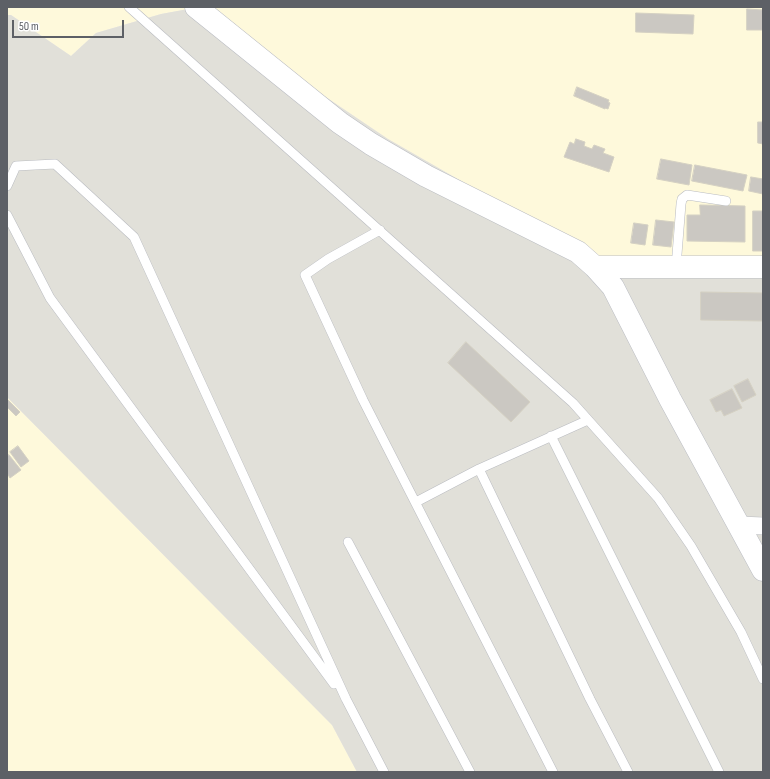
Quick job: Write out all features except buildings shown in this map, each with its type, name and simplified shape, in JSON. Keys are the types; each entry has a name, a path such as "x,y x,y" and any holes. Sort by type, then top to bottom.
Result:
{"main road":[{"path":"196,7 340,122 372,144 426,176 578,252 595,267 613,287 670,399 763,570"},
{"path":"595,267 763,267"}],"street":[{"path":"739,525 763,526"}],"lane":[{"path":"129,7 573,403 658,498 692,546 741,632 763,680"},
{"path":"7,186 16,166 55,164 134,237 346,699 384,772"},
{"path":"676,267 682,199 687,195 726,201"},
{"path":"7,215 50,298 346,699"},
{"path":"380,230 328,259 305,275 363,400 553,772"},
{"path":"416,502 479,469 588,420"},
{"path":"551,436 719,772"},
{"path":"479,469 590,699 628,772"},
{"path":"348,542 470,772"}],"shaded area":[{"path":"7,7 199,7 161,14 96,33 71,56 11,15 7,15"},
{"path":"199,7 305,83 388,139 597,259 763,260 763,772 357,772 332,725 7,397 7,15 11,15 71,56 96,33 161,14"},
{"path":"206,7 763,7 763,260 597,259 388,139 305,83"},
{"path":"7,397 332,725 357,772 7,772"}]}
